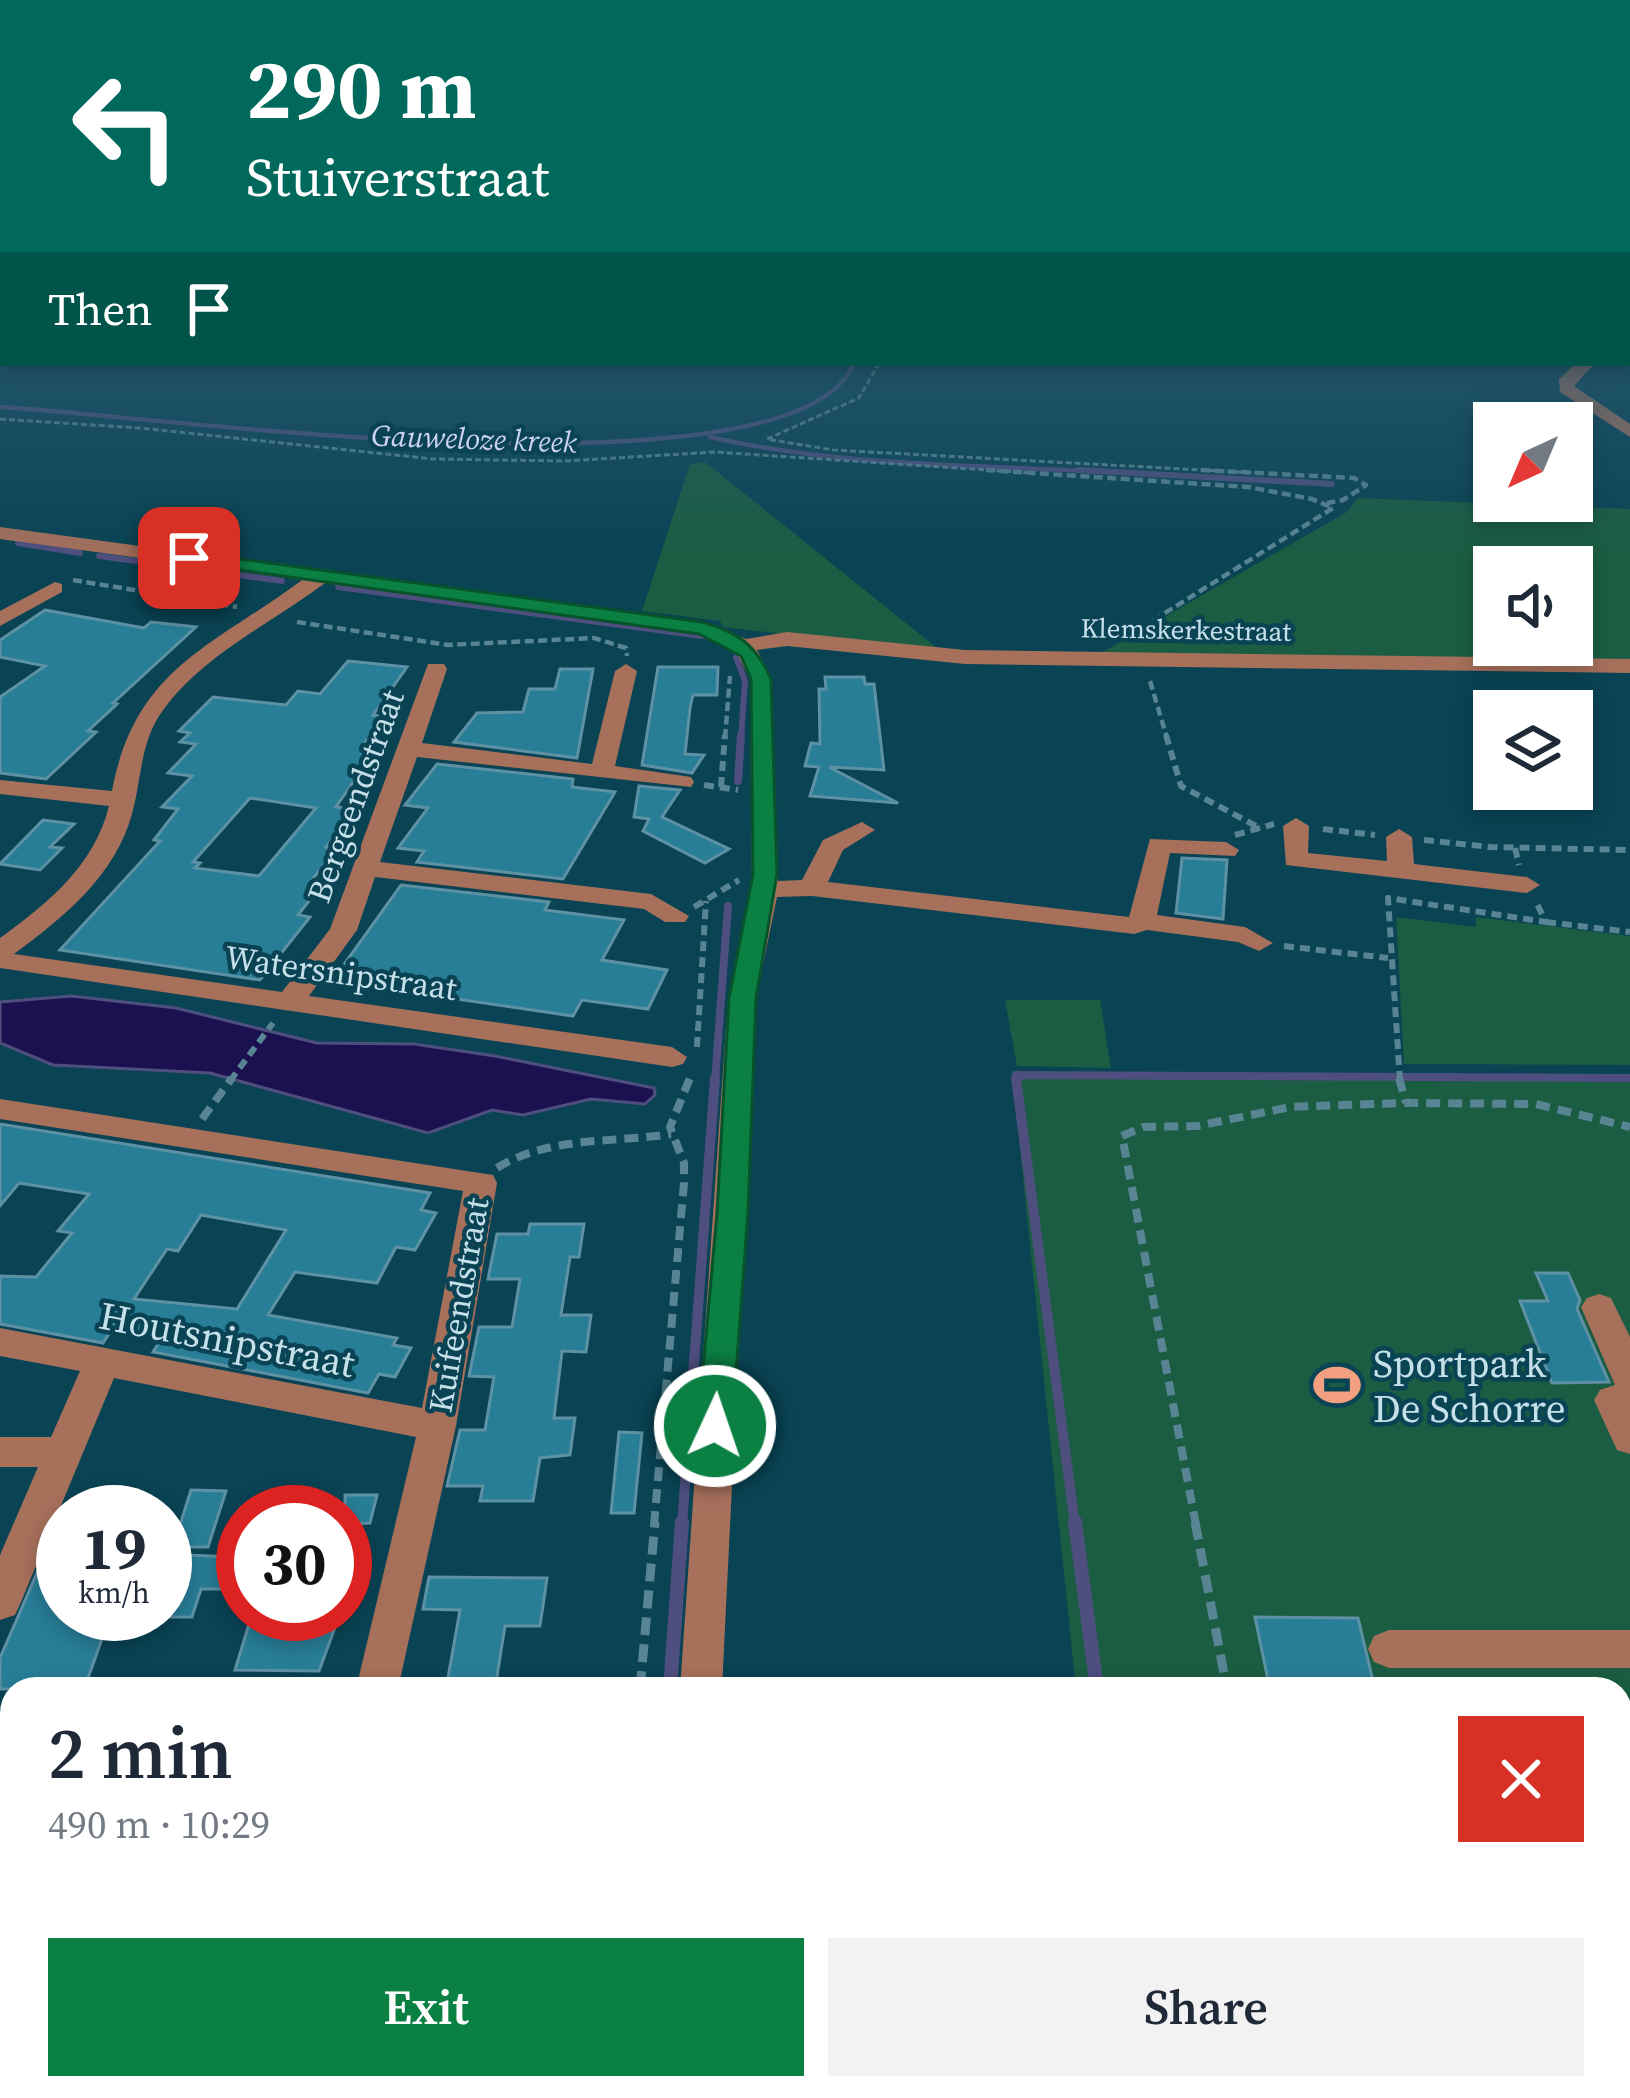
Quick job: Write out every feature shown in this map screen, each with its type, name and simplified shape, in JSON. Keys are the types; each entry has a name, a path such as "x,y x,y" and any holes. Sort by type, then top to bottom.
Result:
{"street":[{"path":"1583,366 1567,379 1566,388 1630,432"},
{"path":"0,533 702,628 761,679 702,1677"},
{"path":"0,956 90,872 112,835 132,746 166,690 204,656 321,576"},
{"path":"0,620 64,583"},
{"name":"Klemskerkestraat","path":"737,656 787,639 914,654 1630,665"},
{"name":"Bergeendstraat","path":"281,1012 343,930 436,669"},
{"path":"602,772 626,671"},
{"path":"406,748 682,782"},
{"path":"0,787 123,800"},
{"path":"1296,826 1295,859 1527,885"},
{"path":"812,888 832,844 862,830"},
{"path":"1400,837 1401,871"},
{"path":"1142,921 1159,844 1226,850"},
{"path":"366,868 651,902 675,916"},
{"path":"750,886 812,888 1134,926 1142,921 1245,935 1259,944"},
{"name":"Watersnipstraat","path":"0,956 281,1012 672,1057"},
{"name":"Kuifeendstraat","path":"0,1109 481,1183 437,1426 380,1677"},
{"path":"1599,1307 1630,1379"},
{"name":"Houtsnipstraat","path":"0,1342 437,1426"},
{"path":"0,1602 103,1360"},
{"path":"1630,1398 1612,1400 1630,1439"},
{"path":"0,1452 65,1452"},
{"path":"1389,1649 1630,1649"}],"path":[{"path":"0,419 433,458 565,460 715,452 1248,487 1325,503 1342,500 1366,485 1354,478 833,450 767,440 859,398 877,366"},
{"path":"1088,659 1333,512 1325,503"},
{"path":"64,583 194,597 254,612"},
{"path":"285,619 461,646 602,639 626,648 626,671"},
{"path":"722,787 737,656"},
{"path":"1139,675 1151,682 1181,786 1256,826"},
{"path":"682,782 738,790"},
{"path":"1515,848 1630,850"},
{"path":"641,1677 684,1183 684,1163 671,1134 672,1120 696,1062 706,901 750,886"},
{"path":"1388,898 1396,1069 1406,1102"},
{"path":"1546,922 1630,932"},
{"path":"1259,944 1388,958"},
{"path":"221,1094 281,1012"},
{"path":"1225,1677 1122,1136 1144,1127 1197,1126 1290,1107 1406,1102 1536,1104 1630,1127"},
{"path":"481,1183 522,1151 671,1134"}],"green space":[{"path":"705,462 942,652 723,627 720,621 642,611 690,464"},
{"path":"1358,498 1473,503 1473,522 1593,522 1593,508 1630,509 1630,661 1593,661 1593,546 1473,546 1473,660 1096,656 1347,512"},
{"path":"1396,917 1476,927 1476,917 1630,936 1630,1065 1404,1064"},
{"path":"1005,1000 1100,1000 1111,1068 1017,1066"},
{"name":"Sportpark De Schorre","path":"1012,1072 1630,1082 1630,1677 1075,1677"}],"shaded area":[{"path":"71,996 176,1008 317,1043 414,1044 495,1056 654,1088 655,1095 645,1104 591,1099 523,1115 492,1110 428,1133 210,1073 53,1065 0,1043 0,1002"}],"building":[{"path":"45,610 144,628 151,622 196,627 113,703 117,704 88,731 96,732 46,779 0,773 0,697 45,666 0,657 0,640"},
{"path":"348,661 407,667 373,715 387,717 363,745 373,746 368,752 373,753 336,807 357,809 326,847 337,849 311,881 323,883 298,915 310,917 260,980 60,950 160,841 154,840 178,809 162,807 192,776 168,773 196,744 180,742 190,733 179,731 213,697 286,705 298,691 320,694","holes":["250,798 316,808 259,876 195,868 200,863 193,862"]},
{"path":"658,667 718,667 717,695 693,695 685,754 704,755 692,773 642,765"},
{"path":"560,669 593,669 577,758 454,742 477,713 523,712 529,689 555,689"},
{"path":"825,677 864,677 865,684 874,684 884,770 829,767 898,803 810,796 819,767 805,766 811,743 820,744 819,689 826,689"},
{"path":"437,764 573,779 572,787 615,792 563,879 417,862 424,851 398,848 428,808 405,805"},
{"path":"639,786 680,790 662,817 729,849 705,863 643,831 649,819 634,817"},
{"path":"43,820 74,824 50,847 62,848 40,870 0,864"},
{"path":"1182,858 1227,860 1223,919 1176,913"},
{"path":"401,885 549,902 545,910 624,920 602,960 667,970 648,1009 582,1000 573,1016 332,981"},
{"path":"0,1124 430,1193 421,1210 436,1213 415,1250 396,1247 377,1283 295,1272 268,1315 397,1338 393,1345 411,1348 395,1377 379,1374 368,1393 153,1352 164,1335 114,1326 103,1343 0,1324 0,1276 36,1277 72,1233 58,1231 89,1194 19,1183 0,1206","holes":["201,1215 286,1230 237,1309 134,1299 167,1249 178,1251"]},
{"path":"530,1224 584,1224 579,1257 570,1257 561,1315 591,1315 586,1352 562,1351 554,1418 575,1418 570,1455 540,1458 533,1501 480,1501 483,1486 447,1486 460,1430 485,1430 494,1377 469,1376 479,1327 512,1327 520,1279 488,1279 497,1234 528,1234"},
{"path":"1536,1273 1568,1273 1580,1300 1577,1309 1609,1382 1552,1383 1520,1301 1548,1301"},
{"path":"619,1432 642,1433 634,1513 611,1513"},
{"path":"192,1490 216,1491 216,1522 208,1547 192,1547"},
{"path":"192,1555 216,1556 216,1589 201,1589 192,1617"},
{"path":"36,1575 36,1641 101,1641 88,1677 0,1677 0,1658"},
{"path":"429,1577 547,1578 540,1626 505,1626 497,1677 448,1677 460,1610 423,1609"},
{"path":"1255,1617 1358,1618 1372,1677 1267,1677"},
{"path":"244,1641 330,1641 319,1671 235,1670"}],"waterway":[{"name":"Gauweloze kreek","path":"0,407 316,434 457,442 595,442 715,432 806,407 851,366"},
{"path":"710,437 867,460 1132,473"},
{"path":"1078,470 1332,484"},
{"path":"18,543 80,553"},
{"path":"99,556 282,581"},
{"path":"338,587 702,636"},
{"path":"736,657 745,681 741,738"},
{"path":"738,781 741,735"},
{"path":"715,1081 728,906"},
{"path":"1017,1081 1016,1075 1630,1078"},
{"path":"682,1525 715,1078"},
{"path":"1016,1078 1075,1525"},
{"path":"671,1677 682,1522"},
{"path":"1075,1522 1095,1677"}],"place":[{"name":"Sportpark De Schorre","path":"1337,1385"}],"route":[{"path":"189,558 702,628 744,646 757,664 765,874 742,998 733,1213 722,1294 715,1426"}]}
